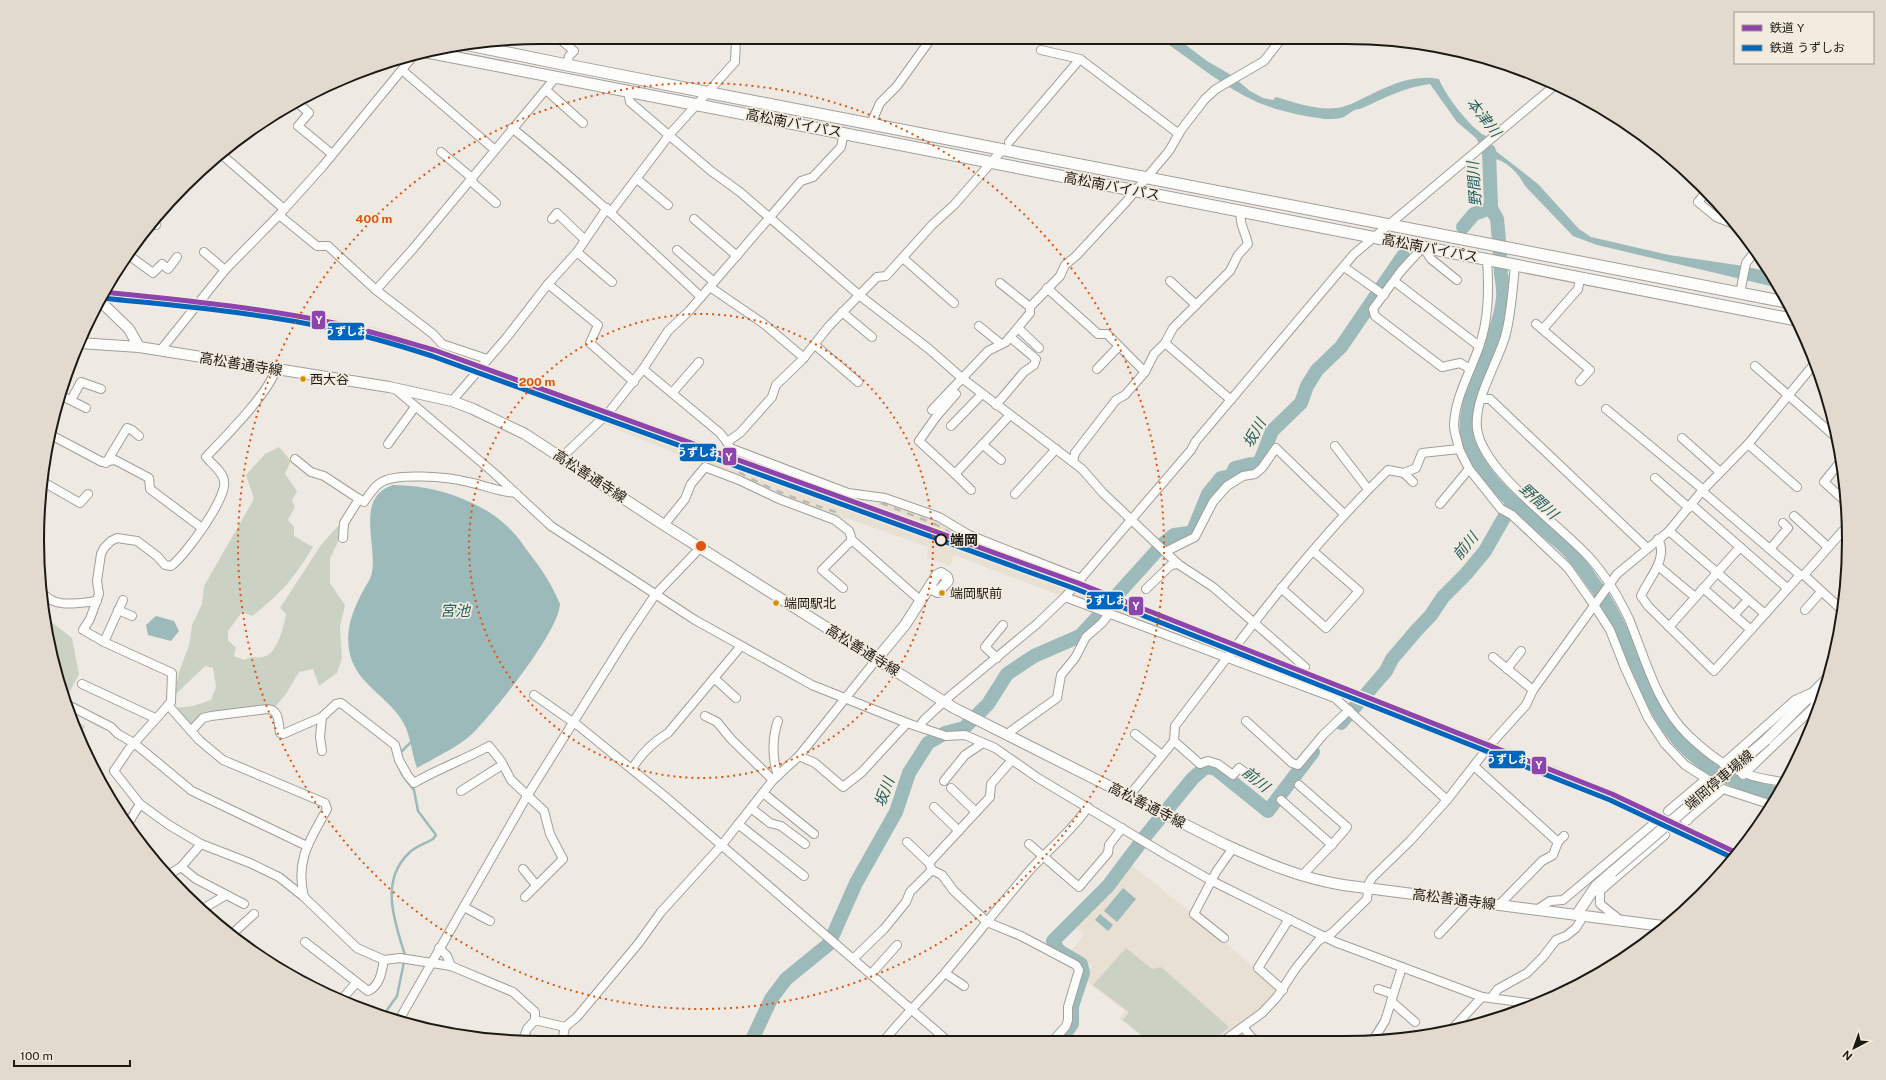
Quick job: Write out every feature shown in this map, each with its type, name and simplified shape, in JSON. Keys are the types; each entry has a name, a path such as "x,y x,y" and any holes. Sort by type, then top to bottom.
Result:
{"highway":[{"name":"高松南バイパス","path":"481,47 871,124 1005,146 1145,178 1781,301"},
{"name":"高松南バイパス","path":"440,55 1790,319"}],"main road":[{"path":"104,304 129,329 139,347"},
{"name":"高松善通寺線","path":"85,343 139,347 394,388 452,401 500,421 525,434 664,525 944,702 981,723 1263,862 1318,881 1658,925"},
{"path":"876,660 905,625 929,588"},
{"name":"端岡停車場線","path":"1580,915 1596,886 1766,740 1819,687"}],"street":[{"path":"566,44 574,51 569,56 567,65"},
{"path":"452,401 507,337 548,284 577,252 584,239 637,179 670,134 735,62 736,44"},
{"path":"871,124 880,103 897,86 927,44"},
{"path":"971,490 920,441 988,351 1010,337 1030,313 1030,307 1060,276 1065,265 1076,256 1170,151 1179,134 1205,99 1216,89 1249,70 1269,56 1278,44"},
{"path":"1041,50 1080,59 1179,134"},
{"path":"727,442 740,433 772,397 776,385 804,358 842,312 877,277 886,276 932,224 954,205 1080,59"},
{"path":"160,351 225,270 282,212 408,62"},
{"path":"402,70 495,150"},
{"path":"376,290 556,77"},
{"path":"919,727 924,720 944,702 997,658 1065,597 1132,521 1354,254 1372,237 1495,137 1551,89"},
{"path":"546,90 583,123"},
{"path":"628,91 630,102 670,134 711,171 740,192 859,295 930,349 965,381 1082,469 1103,493 1178,564 1214,587 1305,667"},
{"path":"301,105 309,113 298,126 332,154"},
{"path":"512,128 558,164 609,210 701,298"},
{"path":"561,458 602,420 634,382 668,331 701,298 801,181 813,177 841,147 844,133"},
{"path":"441,152 472,178 473,183 496,203"},
{"path":"225,157 317,246 328,246 376,290 433,334 442,344 487,359"},
{"path":"637,179 668,205"},
{"path":"1703,196 1698,202 1716,217 1725,221"},
{"path":"1073,462 1076,454 1116,400 1126,395 1145,372 1154,354 1165,343 1173,328 1230,271 1238,255 1248,244 1245,230 1239,221 1241,211"},
{"path":"552,219 558,213 584,239"},
{"path":"694,219 737,256"},
{"path":"1457,280 1431,259 1423,247 1394,281 1380,292 1374,309 1375,316 1442,367 1460,363 1470,369"},
{"path":"677,250 712,285 764,324 804,358"},
{"path":"204,252 225,270"},
{"path":"577,252 612,282"},
{"path":"1740,293 1748,259 1752,255"},
{"path":"132,258 153,273 162,264 168,269 177,257"},
{"path":"903,258 954,303"},
{"path":"1487,260 1487,314 1479,346 1460,392 1454,426 1459,449 1469,469 1501,509 1512,515 1568,568 1595,603 1610,630 1625,668 1648,718 1664,744 1685,765 1723,789 1766,803"},
{"path":"1512,265 1506,336 1482,398 1477,428 1482,448 1491,460 1533,503 1589,556 1628,618 1645,662 1667,708 1688,735 1723,764 1743,775 1758,779 1779,781"},
{"path":"1344,267 1380,292"},
{"path":"1543,329 1578,289 1580,278"},
{"path":"1394,281 1479,346"},
{"path":"1170,282 1196,305"},
{"path":"1000,283 1030,307"},
{"path":"548,284 598,325 590,343 634,382"},
{"path":"1047,288 1098,334 1107,334 1145,372"},
{"path":"842,312 872,337"},
{"path":"1536,324 1590,370 1580,382"},
{"path":"979,326 1001,344"},
{"path":"1018,328 1039,348"},
{"path":"996,405 1024,372 1034,365 1036,360 1010,337"},
{"path":"1165,343 1232,400"},
{"path":"815,345 858,382"},
{"path":"1097,369 1119,346"},
{"path":"672,393 699,362"},
{"path":"1755,366 1787,396 1830,432"},
{"path":"643,368 720,433 730,448 848,493 885,498 939,517 969,535 1081,579"},
{"path":"1230,1036 1262,1012 1283,990 1305,955 1318,941 1332,933 1361,906 1367,899 1368,888 1372,878 1410,841 1447,800 1526,704 1533,690 1617,574 1668,531 1690,507 1702,491 1748,444 1811,368"},
{"path":"276,369 270,380 241,419 206,457 222,475 225,482 222,494 195,541 178,562 171,566 165,565 157,556 137,541 116,538 104,548 101,554 97,581 99,594 90,619 83,630 104,642 172,673 171,702 134,743 114,771 140,804 170,825 201,844 250,863 279,877 304,897 357,948 384,960 400,958 451,966 513,992 535,1012 535,1020 527,1029 524,1036"},
{"path":"932,410 965,381"},
{"path":"71,400 82,382 101,390"},
{"path":"394,388 516,493 551,526 695,620 812,685 907,723 943,734 965,735 995,748 1122,828 1212,880 1360,953 1482,997 1524,1002"},
{"path":"950,426 982,394"},
{"path":"65,397 86,408"},
{"path":"1482,398 1490,399 1647,548"},
{"path":"388,444 415,407"},
{"path":"1606,409 1700,487 1702,491 1838,606"},
{"path":"955,474 1010,415"},
{"path":"106,463 127,428 139,436"},
{"path":"55,438 73,448 106,463 115,460 149,478 150,489 202,528"},
{"path":"1682,438 1720,472"},
{"path":"1748,444 1797,486"},
{"path":"983,445 1001,460"},
{"path":"1335,446 1368,489"},
{"path":"1162,549 1195,537 1213,502 1227,486 1243,476 1255,474 1262,468 1276,448 1344,514"},
{"path":"1015,494 1056,449"},
{"path":"1129,796 1174,741 1175,726 1254,621 1344,514 1388,470 1404,473 1416,468 1422,453 1459,449"},
{"path":"294,460 311,472 324,476 364,502 380,483 393,478 454,480 516,493"},
{"path":"664,525 685,498 691,484 705,467 779,499 834,520 849,532 852,540 921,601"},
{"path":"1836,467 1824,482 1840,496"},
{"path":"1440,504 1469,469"},
{"path":"1404,473 1413,482"},
{"path":"1655,478 1740,547 1787,588"},
{"path":"47,484 80,503 88,494"},
{"path":"343,538 344,523 359,499"},
{"path":"1794,516 1828,547"},
{"path":"1770,549 1788,528 1783,523"},
{"path":"1668,531 1765,614"},
{"path":"1658,539 1662,546 1658,566 1641,596 1648,606 1714,671 1787,588 1802,575 1842,532"},
{"path":"843,588 822,570 852,540"},
{"path":"1669,627 1740,547"},
{"path":"401,1016 527,796 655,594 700,548"},
{"path":"1281,588 1326,628 1359,591 1313,550"},
{"path":"1146,589 1171,565 1178,564"},
{"path":"1658,566 1695,597"},
{"path":"1703,588 1751,630"},
{"path":"1805,610 1821,592"},
{"path":"1065,597 1335,698 1447,800"},
{"path":"47,599 62,604 97,602"},
{"path":"104,642 123,600"},
{"path":"1734,615 1748,600"},
{"path":"118,610 132,616"},
{"path":"1008,736 1011,731 1057,698 1061,675 1075,658 1086,637 1102,623 1109,614"},
{"path":"997,658 984,647 1003,625"},
{"path":"632,769 637,761 656,741 668,733 741,646"},
{"path":"1507,669 1521,651"},
{"path":"1493,657 1533,690"},
{"path":"563,1036 565,1027 577,1017 638,944 661,912 722,846 763,793 799,756 876,660"},
{"path":"714,678 736,698"},
{"path":"82,684 156,718"},
{"path":"1723,764 1795,700 1817,690"},
{"path":"1815,702 1817,690"},
{"path":"534,695 632,769 834,943 872,973 942,1036"},
{"path":"191,731 203,718 267,709 274,710 277,713 280,733 284,734 322,717 336,704 341,703 395,745 399,760 408,776 414,782 438,769 458,762 489,746 511,780 544,811 550,834 563,859 525,897"},
{"path":"168,705 199,740 223,760 325,802 327,809 303,855 300,881 304,897"},
{"path":"73,708 111,727 118,734 134,743 192,791 307,846"},
{"path":"1743,775 1812,709"},
{"path":"1246,721 1292,762 1298,765 1323,735 1349,710"},
{"path":"705,716 716,722 731,739 776,778"},
{"path":"322,717 320,737 322,751"},
{"path":"776,778 774,748 775,729 778,720"},
{"path":"799,756 815,763 843,787 862,772 907,723"},
{"path":"1135,734 1162,755"},
{"path":"1174,741 1200,764 1208,761 1233,775 1239,768 1264,786"},
{"path":"944,781 965,755 983,743"},
{"path":"854,958 884,929 906,902 910,892 959,831 990,797 991,784 1012,760"},
{"path":"461,791 502,765"},
{"path":"1474,766 1561,839 1553,855 1542,861 1500,904"},
{"path":"1706,779 1668,811 1687,820 1723,789"},
{"path":"1300,785 1347,827 1327,851 1319,856 1302,876"},
{"path":"951,788 976,812"},
{"path":"763,793 814,834"},
{"path":"1281,800 1332,845"},
{"path":"130,819 140,804"},
{"path":"934,807 959,831"},
{"path":"888,1036 944,973 1043,856 1072,828 1088,807"},
{"path":"751,808 770,823 781,826 805,844"},
{"path":"738,824 804,876"},
{"path":"1538,909 1550,901 1563,900 1652,825 1665,835 1600,891 1600,904 1620,920"},
{"path":"1029,844 1079,887 1108,853 1109,846 1122,828"},
{"path":"906,842 942,875 954,891 987,922 1021,936 1076,965 1079,970 1068,1007 1068,1020 1066,1026 1057,1036"},
{"path":"172,873 182,867 201,844"},
{"path":"1224,938 1194,914 1212,880 1233,848"},
{"path":"182,867 196,879 244,904"},
{"path":"523,869 536,885"},
{"path":"206,907 226,895"},
{"path":"1439,934 1470,901"},
{"path":"464,907 490,921"},
{"path":"235,931 254,914"},
{"path":"1491,998 1498,989 1526,972 1542,957 1556,940 1566,936 1576,928 1580,915"},
{"path":"1283,990 1258,968 1289,919"},
{"path":"305,942 368,991 373,989 381,976 384,960"},
{"path":"872,973 897,945"},
{"path":"439,948 447,956 451,966"},
{"path":"1376,1035 1385,1021 1402,967"},
{"path":"944,973 964,986"},
{"path":"345,996 356,983"},
{"path":"1378,989 1392,998 1415,1022"},
{"path":"1458,1023 1482,997"},
{"path":"535,1020 565,1027"},
{"path":"1243,1026 1250,1036"}],"shaded area":[{"path":"112,289 316,314 374,327 435,346 877,505 880,500 936,519 960,534 1186,621 1364,692 1356,703 1062,592 1059,595 954,555 950,566 927,558 928,547 849,519 836,518 532,395 432,357 313,326 277,320 105,301"},
{"path":"279,447 291,461 285,474 297,491 292,501 295,507 288,520 294,527 294,536 313,547 300,568 272,600 252,616 242,612 228,631 228,640 236,648 234,656 244,660 253,657 263,657 272,651 276,646 284,626 286,614 280,608 321,545 339,525 339,540 330,558 330,583 345,605 340,627 342,658 337,673 319,686 313,669 299,672 286,694 275,707 213,714 193,726 175,708 193,706 211,700 216,687 213,668 205,666 174,696 179,672 189,645 192,625 202,604 204,586 254,499 246,475 265,454"},
{"path":"51,622 72,638 79,674 69,694 61,668"},
{"path":"1369,694 1556,766 1615,791 1735,848 1727,858 1605,801 1485,751 1360,705"},
{"path":"79,723 85,726 83,731"},
{"path":"1130,864 1191,912 1279,990 1259,1011 1223,1036 1141,1036 1119,1018 1125,1011 1091,985 1085,975 1092,966 1071,951 1084,935 1071,924 1100,898"},
{"path":"1126,948 1152,969 1161,967 1229,1027 1218,1036 1143,1036 1123,1020 1129,1012 1093,985"}],"water":[{"path":"1167,44 1185,44 1207,61 1231,75 1250,91 1263,98 1273,100 1276,97 1317,108 1334,108 1345,106 1386,87 1403,81 1421,78 1439,79 1459,111 1473,126 1486,136 1492,148 1538,184 1579,229 1591,237 1669,255 1762,270 1772,286 1597,245 1573,236 1525,186 1510,166 1499,160 1488,159 1476,138 1457,122 1430,84 1411,88 1394,94 1353,111 1342,118 1327,119 1291,113 1273,108 1244,96"},
{"name":"宮池","path":"393,485 423,488 454,495 495,516 511,529 540,568 548,579 560,604 557,616 539,650 512,688 486,719 464,741 417,768 404,724 399,715 370,686 357,670 352,661 348,642 348,633 352,616 370,580 372,572 371,510 374,500 381,491"},
{"path":"156,616 174,621 179,631 171,641 148,635 146,625"},
{"path":"1123,888 1136,899 1117,922 1104,911"},
{"path":"1100,914 1113,925 1108,931 1095,920"}],"waterway":[{"name":"野間川","path":"1489,151 1491,208 1497,219 1503,295 1495,332 1469,407 1467,424 1468,439 1475,455 1484,471 1509,499 1565,547 1586,572 1606,601 1647,691 1672,733 1689,751 1719,773 1754,788 1773,793"},
{"name":"坂川","path":"1463,227 1474,214 1491,208"},
{"name":"坂川","path":"1117,595 1163,544 1174,535 1193,531 1208,494 1221,478 1231,476 1235,468 1251,464 1256,466 1261,459 1272,431 1301,403 1307,386 1317,370 1341,347 1403,256"},
{"name":"前川","path":"1341,723 1386,671 1392,659 1431,615 1443,597 1466,574 1485,551 1513,502"},
{"name":"坂川","path":"754,1036 771,999 786,979 829,944 856,883 896,812 909,773 928,743 945,733 964,728 988,704 1007,674 1034,656 1080,636 1105,609"},
{"path":"401,752 410,743"},
{"name":"前川","path":"1063,1036 1072,1024 1072,1006 1083,973 1081,964 1059,951 1053,941 1108,886 1147,834 1193,778 1206,767 1216,769 1268,811 1313,752"},
{"path":"398,766 403,776 414,790 418,811 436,835 433,839 409,853 400,864 394,876 392,902 397,930 405,955"},
{"path":"386,1011 397,996 404,962"}],"railway":[{"path":"739,472 786,495 836,512"},
{"path":"881,503 935,524 968,543"}],"rail line":[{"name":"Y","path":"110,293 217,304 273,312 355,328 434,350 1078,583 1612,794 1733,851"},
{"name":"うずしお","path":"107,298 216,310 301,322 368,337 432,356 1076,589 1610,800 1728,856"}],"place":[{"name":"西大谷","path":"303,379"},
{"name":"端岡","path":"941,540"},
{"name":"端岡駅前","path":"942,593"},
{"name":"端岡駅北","path":"776,603"}],"water label":[{"name":"本津川","path":"1484,117"}]}
